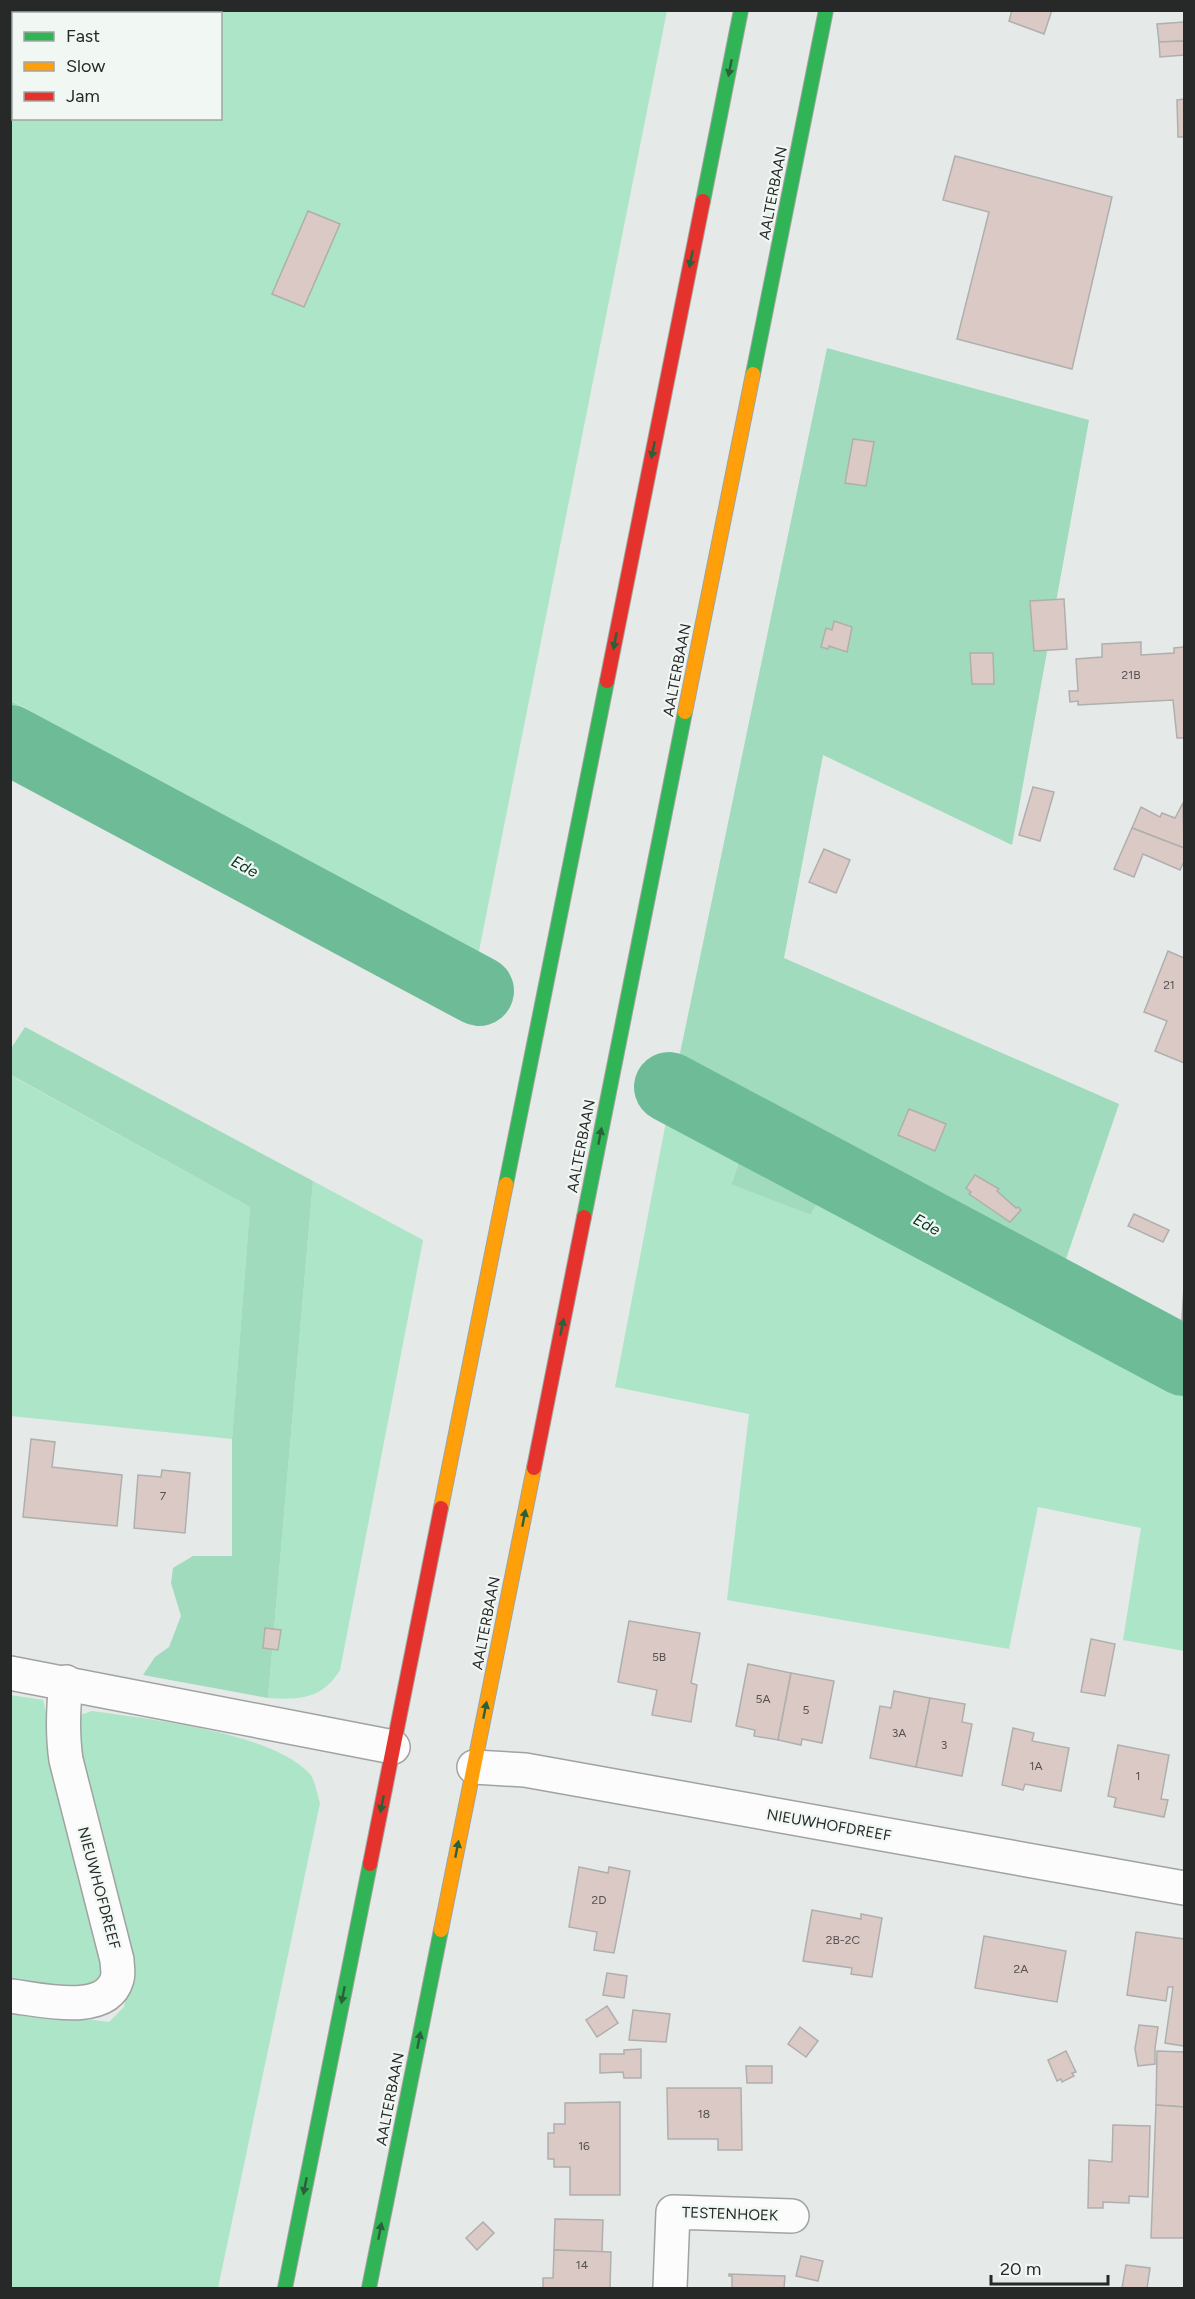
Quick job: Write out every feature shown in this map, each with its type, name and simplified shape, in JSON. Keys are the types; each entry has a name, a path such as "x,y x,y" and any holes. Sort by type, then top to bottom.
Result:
{"highway":[{"path":"285,2289 741,10"},
{"name":"AALTERBAAN","path":"369,2289 826,10"}],"street":[{"path":"10,1672 393,1747"},
{"name":"NIEUWHOFDREEF","path":"10,1996 84,2004 108,1995 117,1979 117,1960 66,1760 63,1737 66,1682"},
{"name":"NIEUWHOFDREEF","path":"474,1767 525,1770 1185,1888"},
{"name":"TESTENHOEK","path":"670,2289 673,2212 792,2216"}],"green space":[{"path":"11,11 667,11 468,1006 261,893 282,852 11,700"},
{"path":"827,348 1089,420 1012,845 823,755 784,958 1119,1104 1054,1294 832,1173 811,1215 731,1184 745,1145 668,1111"},
{"path":"10,700 283,852 261,893 11,758"},
{"path":"25,1027 313,1181 268,1698 143,1675 155,1657 169,1647 181,1616 171,1583 173,1568 193,1556 232,1556 232,1439 250,1207 11,1075 10,1050"},
{"path":"10,1075 250,1207 232,1439 11,1416"},
{"path":"668,1111 745,1145 731,1183 811,1215 832,1173 1184,1367 1184,1651 1123,1640 1141,1528 1038,1507 1009,1649 727,1600 749,1414 615,1387"},
{"path":"313,1181 423,1240 340,1670 326,1687 309,1696 290,1699 268,1698"},
{"path":"10,1695 43,1700 106,1968 101,1985 81,1997 11,1989"},
{"path":"92,1711 175,1723 238,1737 267,1747 291,1759 309,1773 320,1803 218,2288 11,2288 11,2009 109,2022 124,2007 129,1980 73,1760 80,1715"}],"building":[{"path":"1012,10 1052,10 1044,34 1009,21"},
{"path":"1184,22 1184,41 1159,42 1157,24"},
{"path":"1184,41 1184,55 1160,57 1159,42"},
{"path":"1184,99 1184,137 1178,137 1177,100"},
{"path":"955,156 1112,197 1072,369 957,339 989,212 943,200"},
{"path":"308,211 340,224 304,307 272,294"},
{"path":"853,439 874,442 866,486 845,483"},
{"path":"1064,599 1067,649 1034,651 1030,601"},
{"path":"834,621 852,627 847,652 829,646 828,649 821,647 826,628 832,630"},
{"path":"1141,642 1141,655 1174,653 1174,648 1184,647 1184,738 1177,738 1173,700 1078,705 1078,701 1070,702 1069,691 1078,691 1076,659 1102,657 1102,644"},
{"path":"970,653 993,653 994,684 972,684"},
{"path":"1033,787 1054,792 1040,841 1019,835"},
{"path":"1183,803 1184,848 1132,828 1141,807 1160,817 1162,813 1175,818"},
{"path":"1132,828 1184,848 1184,861 1180,870 1143,854 1134,877 1114,869"},
{"path":"824,849 850,860 836,893 809,882"},
{"path":"1168,951 1184,958 1184,1063 1155,1051 1167,1021 1144,1012"},
{"path":"909,1109 946,1124 935,1151 898,1135"},
{"path":"975,1175 999,1189 997,1191 1021,1210 1010,1222 969,1194 971,1192 966,1188"},
{"path":"1134,1214 1169,1230 1163,1242 1128,1226"},
{"path":"1184,1286 1184,1321 1182,1320"},
{"path":"31,1439 55,1442 52,1467 122,1475 117,1526 23,1517"},
{"path":"162,1470 190,1473 185,1533 134,1528 138,1475 161,1477"},
{"path":"629,1621 700,1633 691,1683 697,1685 691,1722 652,1715 657,1690 618,1682"},
{"path":"265,1628 281,1630 278,1650 263,1648"},
{"path":"1091,1639 1115,1644 1105,1696 1081,1692"},
{"path":"748,1664 791,1673 778,1740 754,1736 755,1730 736,1726"},
{"path":"791,1673 834,1681 822,1743 802,1739 801,1745 778,1740"},
{"path":"894,1691 930,1698 916,1767 870,1758 880,1706 891,1708"},
{"path":"930,1698 965,1704 962,1722 972,1724 962,1776 916,1767"},
{"path":"1013,1728 1034,1733 1032,1741 1069,1748 1061,1791 1025,1784 1023,1790 1002,1785"},
{"path":"1118,1745 1169,1755 1161,1799 1168,1800 1164,1817 1114,1807 1116,1798 1108,1796"},
{"path":"579,1867 608,1873 609,1867 630,1871 614,1953 594,1950 597,1932 569,1927"},
{"path":"812,1910 861,1919 861,1914 882,1918 872,1977 851,1974 852,1968 803,1961"},
{"path":"1136,1932 1184,1939 1184,2046 1165,2043 1173,1987 1168,1987 1166,2001 1127,1995"},
{"path":"984,1936 1066,1951 1057,2002 975,1988"},
{"path":"607,1973 627,1976 624,1998 603,1995"},
{"path":"607,2006 618,2023 597,2037 586,2020"},
{"path":"633,2010 670,2014 666,2042 629,2040"},
{"path":"1139,2025 1158,2027 1155,2064 1138,2066 1135,2049"},
{"path":"800,2027 818,2041 806,2057 788,2044"},
{"path":"641,2049 641,2078 624,2078 623,2072 600,2073 600,2054 624,2054 624,2050"},
{"path":"1066,2051 1076,2072 1072,2073 1074,2076 1062,2082 1061,2079 1057,2081 1048,2060"},
{"path":"1157,2051 1184,2052 1184,2107 1156,2105"},
{"path":"746,2066 772,2066 772,2083 747,2083"},
{"path":"667,2088 741,2088 742,2150 718,2150 718,2139 668,2139"},
{"path":"620,2102 620,2195 570,2195 570,2167 554,2167 554,2159 548,2159 548,2133 554,2133 554,2124 565,2124 565,2103"},
{"path":"1156,2105 1184,2107 1184,2238 1151,2238"},
{"path":"1113,2125 1150,2126 1148,2197 1129,2196 1129,2203 1103,2202 1103,2208 1088,2208 1089,2160 1112,2162"},
{"path":"555,2219 603,2220 602,2252 554,2250"},
{"path":"483,2222 494,2233 477,2250 466,2238"},
{"path":"554,2250 611,2252 610,2288 543,2288 543,2278 553,2278"},
{"path":"801,2256 823,2261 818,2281 796,2276"},
{"path":"1126,2265 1150,2268 1147,2288 1122,2288"},
{"path":"729,2274 785,2276 784,2288 732,2288 732,2276"}],"waterway":[{"name":"Ede","path":"10,740 479,991"},
{"name":"Ede","path":"669,1087 1184,1361"}],"traffic: fast":[{"path":"703,201 741,10"},
{"path":"753,374 826,10"},
{"path":"506,1184 607,681"},
{"path":"584,1217 685,712"},
{"path":"285,2288 370,1864"},
{"path":"369,2288 441,1930"}],"traffic: slow":[{"path":"685,712 753,374"},
{"path":"441,1508 506,1184"},
{"path":"441,1930 534,1468"}],"traffic: jam":[{"path":"607,681 703,201"},
{"path":"534,1468 584,1217"},
{"path":"370,1864 441,1508"}]}
